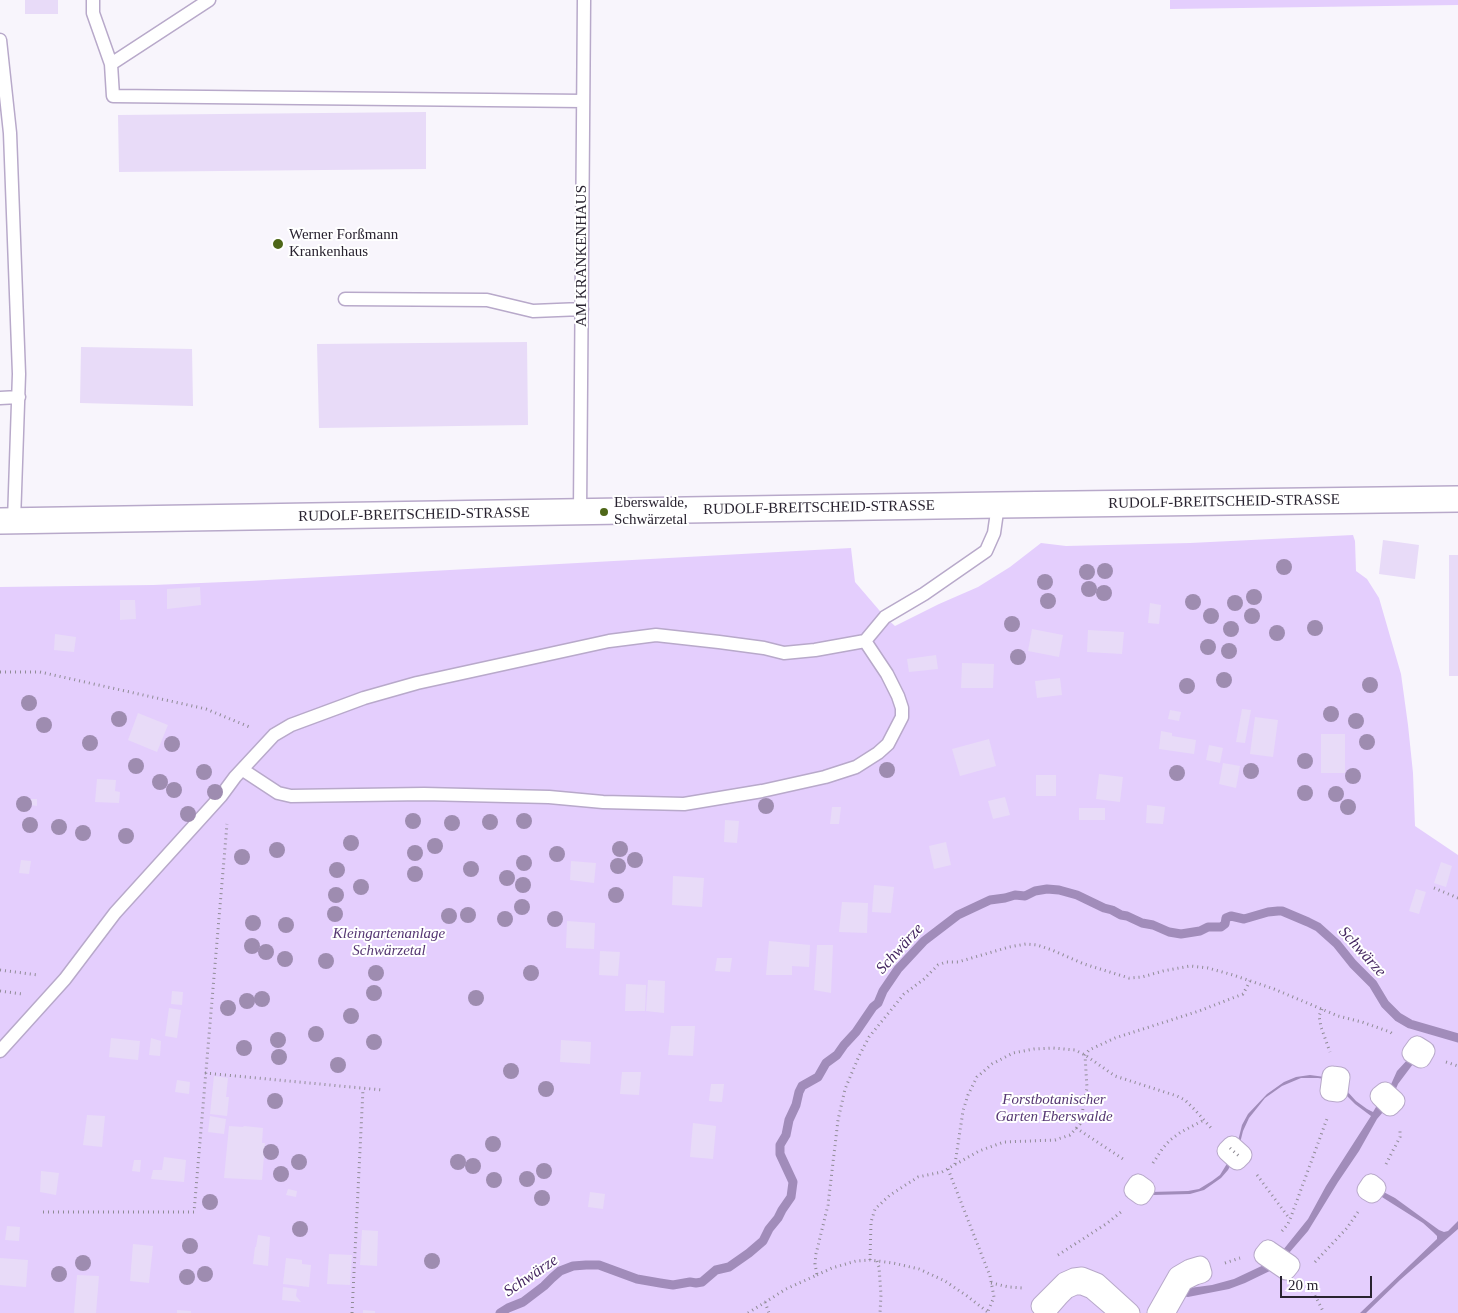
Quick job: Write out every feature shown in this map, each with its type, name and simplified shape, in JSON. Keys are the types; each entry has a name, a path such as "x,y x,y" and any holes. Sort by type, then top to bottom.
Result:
{"street":[{"name":"RUDOLF-BREITSCHEID-STRASSE","path":"7,521 1458,499"},
{"path":"1157,1313 1178,1276 1200,1266 1202,1273 1188,1278 1180,1284 1164,1313"},
{"path":"1120,1313 1092,1289 1075,1284 1058,1296 1046,1311 1041,1306 1065,1282 1082,1277 1097,1283 1130,1313"}],"lane":[{"path":"92,0 93,13 111,64 113,96 583,101"},
{"path":"111,64 209,0"},
{"name":"AM KRANKENHAUS","path":"580,512 584,0"},
{"path":"0,40 10,133 19,374 7,521"},
{"path":"345,299 487,300 533,311 582,309"},
{"path":"0,398 18,397"},
{"path":"0,1051 65,979 114,913 224,793 235,777 274,735 291,725 364,698 417,683 610,641 656,635 755,647 784,653 815,650 865,641 885,617 924,594 986,551 994,533 998,505"},
{"path":"243,770 278,793 291,796 424,794 549,797 604,802 684,804 762,791 825,777 856,767 888,744 902,718 902,708 887,674 865,641"}],"path":[{"path":"0,672 40,672 196,707 274,735"},
{"path":"44,1212 194,1212 229,799 224,793"},
{"path":"1434,888 1458,898"},
{"path":"817,1275 816,1254 828,1205 838,1120 845,1089 869,1037 904,994 924,979 938,965 946,962 958,962 1026,944 1037,945 1084,964 1129,978 1142,977 1190,966 1208,968 1274,989 1338,1016 1390,1032 1415,1048"},
{"path":"0,970 65,979"},
{"path":"870,1260 871,1222 875,1209 890,1194 918,1178 942,1172 979,1151 1004,1142 1055,1140 1070,1135 1080,1124 1087,1088 1085,1055 1089,1050 1115,1038 1199,1011 1243,994 1250,981"},
{"path":"0,991 25,995"},
{"path":"1277,1239 1288,1224 1332,1107 1335,1069 1321,1027 1319,1016 1322,1009"},
{"path":"955,1165 963,1111 977,1077 992,1064 1014,1053 1034,1049 1076,1050 1115,1076 1185,1100 1213,1130"},
{"path":"206,1073 382,1090"},
{"path":"352,1313 363,1089"},
{"path":"1306,1277 1310,1267 1356,1217 1400,1137 1398,1111 1392,1103"},
{"path":"1056,1257 1120,1214 1142,1185 1163,1148 1170,1140 1204,1120"},
{"path":"1076,1128 1142,1185"},
{"path":"1223,1142 1269,1190 1290,1219"},
{"path":"748,1313 786,1289 832,1268 856,1261 870,1260 893,1262 919,1269 945,1281 988,1312 994,1297 991,1283 981,1251 948,1169"},
{"path":"1202,1270 1248,1256"},
{"path":"877,1261 881,1295 880,1313"},
{"path":"1288,1268 1306,1277 1324,1313"},
{"path":"991,1283 1009,1287 1022,1288 1028,1286"},
{"path":"765,1302 769,1313"}],"green space":[{"path":"1170,0 1458,0 1458,5 1170,9"},
{"name":"Kleingartenanlage Schwärzetal","path":"1353,535 1356,571 1367,579 1379,598 1401,674 1413,773 1415,826 1458,855 1458,1313 0,1313 0,587 153,585 249,581 851,548 855,582 895,626 978,587 1010,567 1041,543 1066,546 1190,543"}],"shaded area":[{"path":"1419,1056 1398,1084 1389,1105 1377,1119 1308,1231 1276,1268 1229,1289 1188,1297 1174,1295 1182,1289 1212,1285 1234,1279 1268,1263 1279,1255 1308,1219 1326,1186 1371,1116 1355,1104 1331,1080 1301,1078 1282,1086 1265,1098 1249,1118 1243,1131 1238,1151 1228,1170 1221,1178 1204,1190 1190,1194 1143,1194 1199,1189 1220,1175 1236,1149 1242,1125 1248,1114 1267,1094 1284,1082 1296,1077 1310,1075 1332,1078 1356,1101 1373,1112 1384,1100 1397,1071 1409,1058"},
{"path":"1376,1188 1395,1198 1439,1230 1448,1231 1458,1221 1458,1229 1366,1313 1360,1313 1437,1239 1437,1236 1423,1223 1374,1192"}],"building":[{"path":"25,0 58,0 58,14 25,14"},
{"path":"426,112 426,169 119,172 118,115"},
{"path":"527,342 528,425 319,428 317,344"},
{"path":"81,347 192,349 193,406 80,403"},
{"path":"1383,540 1419,545 1415,579 1379,574"},
{"path":"1449,555 1458,555 1458,676 1449,676"},
{"path":"200,587 201,605 167,609 167,589"},
{"path":"120,600 135,600 136,619 120,620"},
{"path":"1150,603 1161,605 1159,624 1148,623"},
{"path":"1032,629 1063,635 1059,657 1028,651"},
{"path":"1088,630 1124,632 1122,654 1087,652"},
{"path":"55,634 76,637 74,652 54,650"},
{"path":"936,655 938,669 909,672 907,659"},
{"path":"962,663 994,664 993,688 961,688"},
{"path":"1060,678 1062,695 1037,698 1035,681"},
{"path":"1242,709 1251,710 1245,743 1236,742"},
{"path":"1170,710 1181,712 1179,721 1168,719"},
{"path":"138,713 168,725 157,752 128,740"},
{"path":"1255,717 1278,720 1273,757 1250,754"},
{"path":"1161,731 1172,733 1172,736 1196,740 1194,754 1159,749"},
{"path":"1321,734 1345,734 1345,773 1321,773"},
{"path":"989,739 996,766 960,776 952,749"},
{"path":"1209,745 1223,748 1220,763 1206,760"},
{"path":"1223,763 1240,766 1236,788 1219,784"},
{"path":"1099,774 1123,777 1120,802 1096,799"},
{"path":"1036,775 1056,775 1056,796 1036,796"},
{"path":"97,779 116,780 115,791 120,792 119,803 95,802"},
{"path":"1005,797 1010,815 993,819 988,801"},
{"path":"31,799 37,799 37,806 31,805"},
{"path":"1147,805 1165,807 1163,824 1146,823"},
{"path":"832,807 841,807 839,824 830,824"},
{"path":"1079,808 1105,808 1105,820 1079,820"},
{"path":"725,820 739,821 737,843 724,842"},
{"path":"946,842 951,865 934,869 929,846"},
{"path":"21,860 31,861 29,874 19,873"},
{"path":"571,861 596,863 594,883 570,880"},
{"path":"1441,862 1452,866 1446,887 1434,883"},
{"path":"673,876 704,878 702,907 672,905"},
{"path":"874,885 894,887 891,913 872,912"},
{"path":"1416,889 1426,892 1419,914 1409,911"},
{"path":"842,902 868,903 867,933 839,932"},
{"path":"567,921 595,923 594,949 566,948"},
{"path":"769,941 810,945 809,967 792,966 792,975 766,975"},
{"path":"817,945 833,945 831,993 814,990"},
{"path":"600,951 620,952 618,976 599,975"},
{"path":"717,958 732,958 730,972 715,971"},
{"path":"648,980 665,981 664,1013 646,1011"},
{"path":"626,984 646,985 645,1011 625,1011"},
{"path":"172,991 183,992 182,1005 171,1004"},
{"path":"169,1008 181,1010 177,1038 165,1036"},
{"path":"671,1026 695,1026 693,1056 668,1055"},
{"path":"111,1038 140,1041 138,1060 109,1057"},
{"path":"151,1038 161,1041 160,1056 149,1055"},
{"path":"561,1040 591,1042 590,1064 560,1062"},
{"path":"622,1072 641,1072 639,1095 620,1094"},
{"path":"214,1076 228,1078 227,1116 210,1114"},
{"path":"177,1080 190,1082 189,1094 175,1092"},
{"path":"711,1084 724,1084 722,1102 709,1101"},
{"path":"87,1115 105,1116 102,1147 83,1145"},
{"path":"210,1116 226,1119 224,1134 208,1132"},
{"path":"693,1123 716,1126 713,1159 690,1157"},
{"path":"229,1126 263,1128 262,1143 265,1143 262,1180 224,1178"},
{"path":"164,1157 186,1160 184,1182 151,1179 153,1170 162,1170"},
{"path":"134,1160 141,1160 140,1172 132,1171"},
{"path":"41,1171 59,1173 56,1195 40,1192"},
{"path":"288,1189 297,1191 296,1197 286,1195"},
{"path":"590,1192 605,1194 603,1209 588,1207"},
{"path":"7,1226 20,1227 19,1241 5,1240"},
{"path":"362,1230 378,1231 377,1266 360,1265"},
{"path":"258,1235 270,1237 268,1266 253,1264"},
{"path":"133,1244 153,1246 149,1283 130,1281"},
{"path":"329,1254 352,1255 350,1285 327,1284"},
{"path":"0,1258 28,1260 26,1287 0,1285"},
{"path":"286,1258 302,1260 302,1264 311,1265 309,1287 283,1284"},
{"path":"77,1275 99,1276 96,1313 74,1313"},
{"path":"283,1287 297,1289 296,1296 301,1302 282,1300"},
{"path":"177,1310 191,1311 191,1313 177,1313"},
{"path":"363,1310 375,1311 375,1313 363,1313"}],"waterway":[{"name":"Schwärze","path":"500,1313 523,1302 560,1271 573,1266 599,1265 637,1279 673,1285 702,1282 716,1270 729,1267 749,1253 763,1241 791,1197 793,1182 780,1154 780,1145 786,1135 789,1120 802,1086 818,1077 826,1063 837,1055 878,1003 883,991 898,969 924,941 958,915 990,900 1015,895 1025,896 1035,891 1047,889 1059,890 1077,895 1142,923 1181,934 1200,931 1208,927 1221,927 1225,924 1226,918 1231,916 1244,919 1268,912 1282,911 1318,927 1337,944 1373,984 1385,1004 1398,1017 1410,1024 1458,1038"}],"place":[{"name":"Werner Forßmann Krankenhaus","path":"278,244"},
{"name":"Eberswalde, Schwärzetal","path":"604,512"}],"park label":[{"name":"Forstbotanischer Garten Eberswalde","path":"1054,1108"}]}
